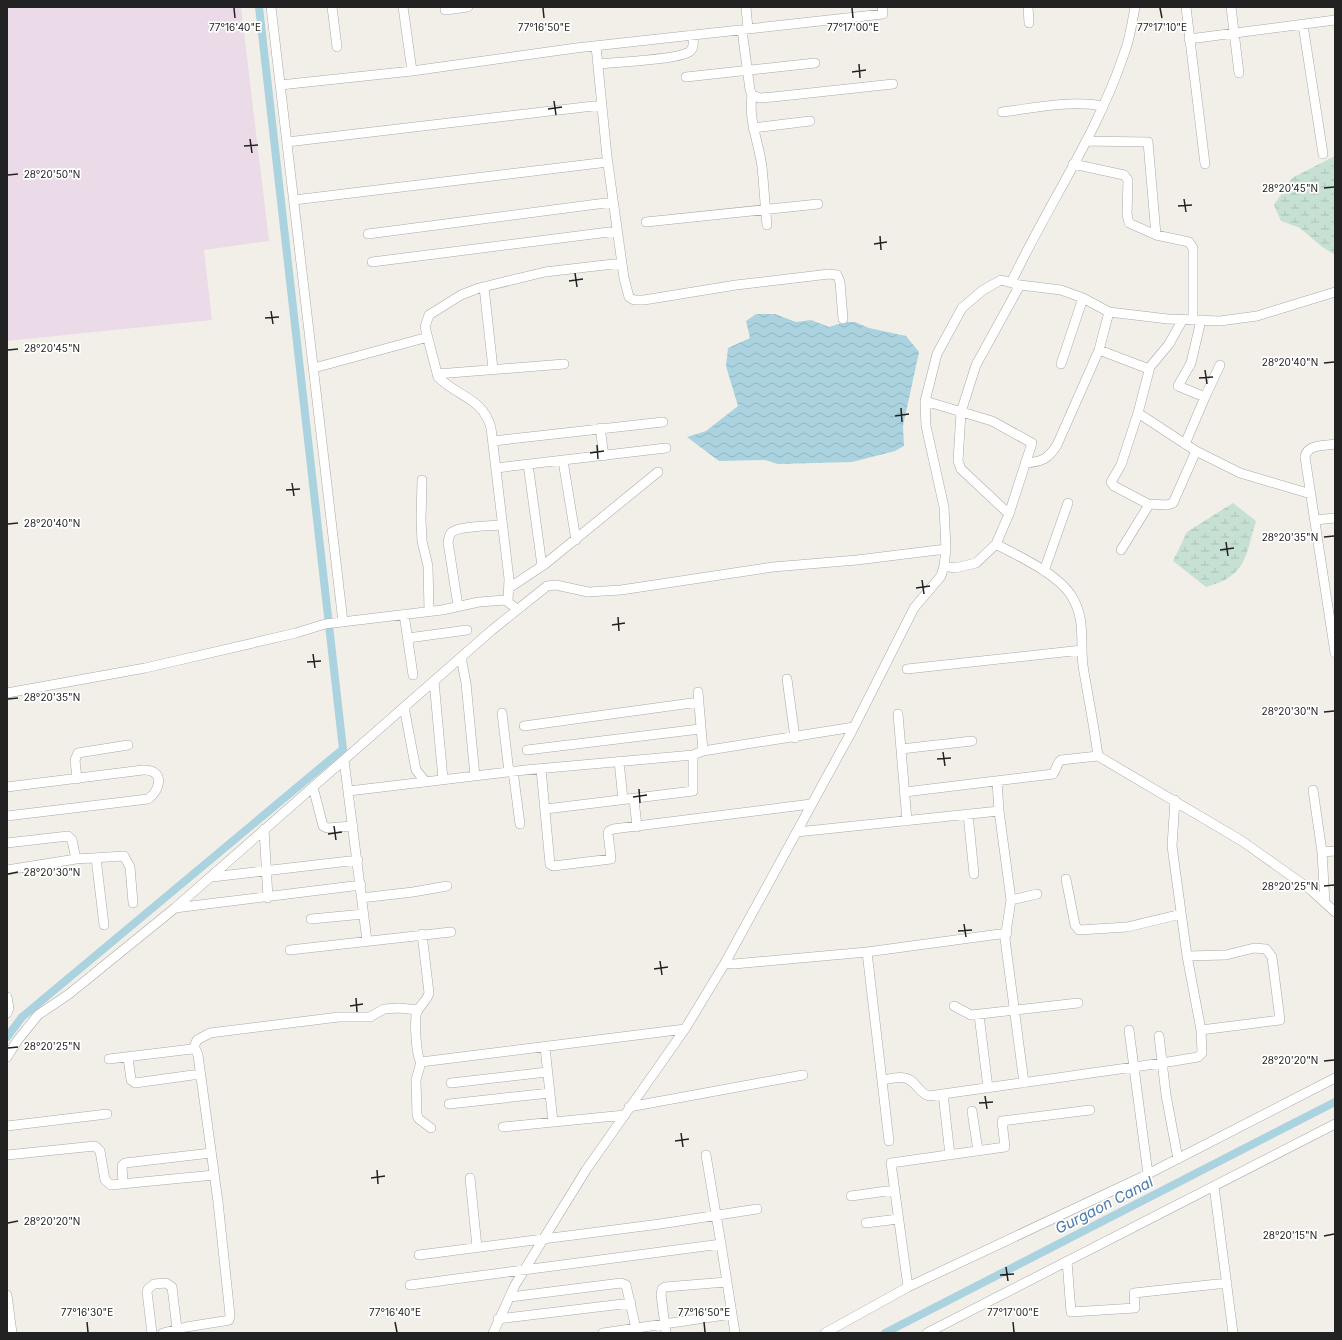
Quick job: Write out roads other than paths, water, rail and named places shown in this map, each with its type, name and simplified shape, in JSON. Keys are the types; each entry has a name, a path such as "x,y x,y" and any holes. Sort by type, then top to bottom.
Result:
{"street":[{"path":"271,7 314,368 340,622"},
{"path":"332,7 337,47"},
{"path":"403,7 412,71"},
{"path":"445,10 468,7"},
{"path":"746,7 745,30 747,70 752,95 750,105 753,128 762,167 767,226"},
{"path":"280,85 412,71 497,58 596,46 883,14 882,7"},
{"path":"1028,7 1029,23"},
{"path":"1009,514 961,470 958,461 961,412 980,356 1016,284 1026,252 1086,141 1103,106 1125,54 1135,7"},
{"path":"1186,7 1205,164"},
{"path":"1231,7 1233,34 1239,73"},
{"path":"1189,39 1335,20"},
{"path":"1303,25 1323,154"},
{"path":"598,64 675,56 690,52 693,47 693,35"},
{"path":"596,46 613,202 626,292 629,297 634,300 644,300 752,283 829,274 837,275 840,282 844,318"},
{"path":"686,76 815,63"},
{"path":"752,95 760,98 773,97 893,84"},
{"path":"1002,112 1066,105 1093,104 1103,106"},
{"path":"287,142 602,105"},
{"path":"753,128 810,121"},
{"path":"1086,141 1148,142 1156,235"},
{"path":"294,200 608,162"},
{"path":"1073,164 1124,175 1128,180 1126,214 1129,223 1156,235 1189,242 1193,248 1197,320 1191,363 1178,386 1205,397"},
{"path":"368,234 613,202"},
{"path":"646,222 818,204"},
{"path":"372,262 617,230"},
{"path":"512,604 493,441 488,418 476,402 443,382 438,374 425,327 429,315 461,295 484,287 545,272 622,263"},
{"path":"493,1333 523,1271 542,1239 586,1170 685,1029 725,963 854,727 914,608 941,576 946,549 944,507 926,426 925,401 937,354 962,308 983,290 1001,280 1016,284 1061,290 1083,298 1109,312 1220,321 1257,316 1335,292"},
{"path":"484,287 493,370"},
{"path":"1061,364 1083,298"},
{"path":"1025,463 1038,463 1050,456 1057,445 1099,350 1109,312"},
{"path":"1183,319 1169,344 1149,369 1138,412 1121,465 1111,482 1114,486 1148,504 1167,505 1172,503 1196,451"},
{"path":"314,368 428,338"},
{"path":"1099,350 1149,369"},
{"path":"438,374 564,364"},
{"path":"1185,444 1220,365"},
{"path":"925,401 992,421 1032,443 1009,514 996,544 976,563 956,568 944,566"},
{"path":"1138,412 1196,451 1240,473 1311,494"},
{"path":"493,441 663,422"},
{"path":"600,428 604,456"},
{"path":"1335,444 1310,448 1306,451 1305,457 1335,653"},
{"path":"496,468 666,448"},
{"path":"563,461 576,540"},
{"path":"528,464 542,566"},
{"path":"509,588 542,566 576,540 658,472"},
{"path":"422,480 422,541 428,566 430,611"},
{"path":"1044,572 1068,503"},
{"path":"1121,550 1148,504"},
{"path":"1315,520 1335,518"},
{"path":"458,606 448,542 450,534 453,531 465,528 502,525"},
{"path":"996,544 1054,578 1070,595 1081,618 1082,650 1098,756"},
{"path":"7,1058 17,1041 38,1015 69,994 212,877 264,829 461,657 512,604 547,586 556,585 588,592 620,590 773,567 857,560 946,549"},
{"path":"7,693 145,668 296,633 325,624 430,611 479,602 512,604"},
{"path":"404,614 413,676"},
{"path":"408,638 467,630"},
{"path":"907,669 1082,650"},
{"path":"461,657 466,682 475,776"},
{"path":"787,679 795,738"},
{"path":"434,681 444,779"},
{"path":"698,692 700,730 703,751"},
{"path":"524,726 699,702"},
{"path":"404,707 416,770 425,781"},
{"path":"502,713 520,824"},
{"path":"898,714 907,820"},
{"path":"349,791 444,779 693,755 703,751 795,738 854,727"},
{"path":"527,750 700,730"},
{"path":"901,749 972,741"},
{"path":"77,779 75,760 78,753 128,745"},
{"path":"546,809 693,791 693,755"},
{"path":"905,792 1053,774 1056,771 1057,763 1061,760 1098,756 1242,841 1311,890 1335,912"},
{"path":"344,760 354,826 367,941"},
{"path":"619,761 623,800"},
{"path":"541,769 546,809 550,864 553,866 610,860 612,857 609,831 811,804"},
{"path":"7,787 149,770 156,773 158,785 155,793 148,798 7,816"},
{"path":"997,781 999,811 1011,900 1006,939 1013,1010 1024,1083"},
{"path":"313,787 322,826 327,828 354,826"},
{"path":"1313,790 1322,852 1325,903"},
{"path":"634,799 637,827"},
{"path":"883,1080 904,1077 911,1080 923,1094 929,1096 1198,1057 1202,1053 1201,1030 1187,956 1172,846 1174,800"},
{"path":"797,832 999,811"},
{"path":"968,814 974,874"},
{"path":"264,829 265,871 268,898"},
{"path":"7,843 68,836 72,840 76,859"},
{"path":"1322,852 1335,851"},
{"path":"7,870 76,859 122,855 127,858 130,867 133,903"},
{"path":"96,858 104,925"},
{"path":"212,877 358,860"},
{"path":"1066,879 1075,925 1079,930 1127,927 1181,914"},
{"path":"175,908 268,898 361,885"},
{"path":"361,898 413,892 447,886"},
{"path":"1011,900 1036,894"},
{"path":"311,919 364,914"},
{"path":"290,950 422,934 451,932"},
{"path":"725,963 734,964 867,952 1007,933"},
{"path":"422,934 429,993 427,999 418,1010 416,1016 418,1055 421,1062 416,1080 417,1114 419,1119 431,1128"},
{"path":"1187,956 1226,955 1254,948 1266,949 1272,956 1280,1020 1201,1030"},
{"path":"867,952 889,1141"},
{"path":"7,997 9,1008 7,1013"},
{"path":"954,1006 972,1015 979,1015 1078,1003"},
{"path":"194,1049 197,1040 210,1033 343,1017 370,1017 384,1009 400,1008 418,1010"},
{"path":"979,1015 988,1088"},
{"path":"421,1062 685,1029"},
{"path":"1130,1030 1148,1174"},
{"path":"1159,1036 1178,1159"},
{"path":"545,1047 553,1122"},
{"path":"109,1060 194,1049"},
{"path":"152,1333 147,1292 148,1289 154,1284 166,1283 172,1287 171,1332 224,1321 230,1318 214,1175 198,1055 194,1049"},
{"path":"128,1057 131,1080 135,1083 200,1074"},
{"path":"451,1083 547,1072"},
{"path":"503,1127 553,1122 627,1111 803,1075"},
{"path":"825,1333 908,1287 1148,1174 1335,1078"},
{"path":"448,1104 550,1093"},
{"path":"942,1094 950,1155"},
{"path":"908,1287 891,1163 1005,1147 1002,1121 1090,1110"},
{"path":"972,1111 978,1151"},
{"path":"7,1126 107,1114"},
{"path":"927,1333 1335,1124"},
{"path":"7,1156 95,1146 100,1151 104,1177 107,1183 111,1185 214,1175"},
{"path":"123,1184 122,1166 125,1163 211,1153"},
{"path":"706,1155 715,1216 722,1244 726,1282 735,1333"},
{"path":"470,1178 477,1247"},
{"path":"1214,1186 1233,1333"},
{"path":"851,1196 894,1190"},
{"path":"419,1255 715,1216 757,1209"},
{"path":"866,1224 898,1218"},
{"path":"410,1285 722,1244"},
{"path":"1067,1261 1071,1312 1135,1308 1134,1293 1227,1283"},
{"path":"665,1328 661,1295 662,1289 665,1287 726,1282"},
{"path":"510,1297 621,1283 626,1285 636,1331"},
{"path":"7,1294 12,1333"},
{"path":"498,1320 631,1303"},
{"path":"608,1333 665,1328 732,1314"}],"water":[{"path":"756,314 775,314 796,322 811,320 829,327 845,322 855,322 869,328 906,336 919,352 903,426 904,446 895,451 852,462 778,464 765,460 719,461 687,437 706,431 738,406 726,366 728,348 750,338 746,321"}],"waterway":[{"path":"7,1037 22,1017 343,749 259,7"},
{"name":"Gurgaon Canal","path":"885,1333 1335,1102"}]}
